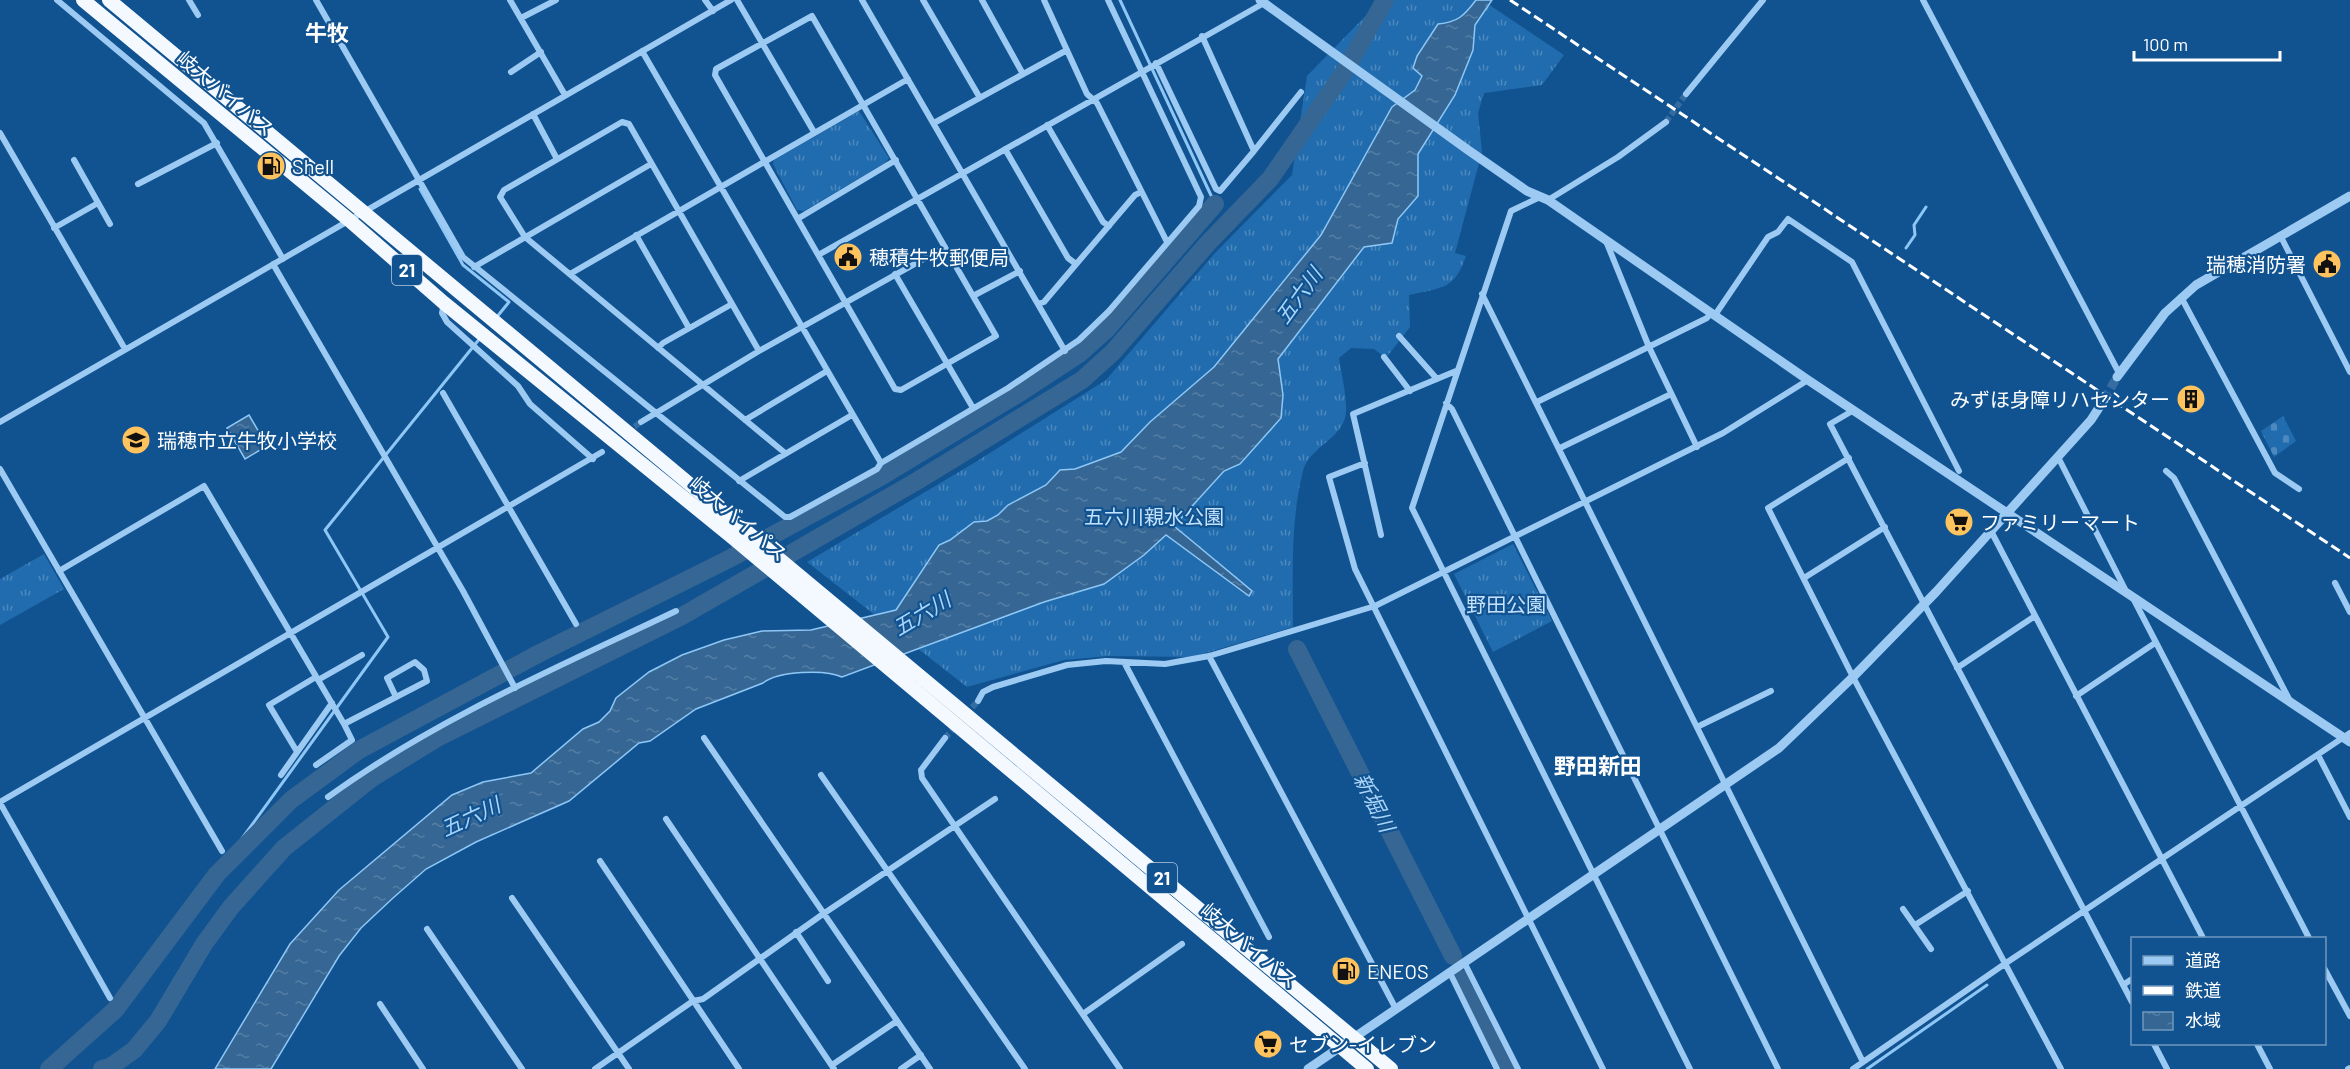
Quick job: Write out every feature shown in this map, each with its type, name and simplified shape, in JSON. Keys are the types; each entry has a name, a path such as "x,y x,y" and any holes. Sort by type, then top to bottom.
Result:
{"highway":[{"name":"岐大バイパス","path":"83,0 349,220 444,303 737,533"},
{"name":"岐大バイパス","path":"109,0 364,212 1367,1069"},
{"name":"岐大バイパス","path":"928,693 1391,1069"}],"street":[{"path":"57,0 204,123 283,259"},
{"path":"189,0 198,15"},
{"path":"316,0 463,257 784,517 790,517 877,469 881,463 1065,351 1109,311 1199,206 1201,197 1108,0"},
{"path":"510,0 565,95"},
{"path":"520,18 556,0"},
{"path":"705,0 713,11"},
{"path":"0,422 731,0"},
{"path":"737,0 814,132"},
{"path":"862,0 1065,351"},
{"path":"924,0 980,98"},
{"path":"982,0 1023,74"},
{"path":"1044,0 1087,94 1097,104 1167,242"},
{"path":"1686,94 1762,0"},
{"path":"1923,0 2118,375 2154,326 2181,297 2211,274 2350,196"},
{"path":"820,254 1262,1 1468,150 1605,240 2007,513 2348,738 2318,755 2161,858 1853,1069"},
{"path":"812,16 863,104 996,336 901,390 895,389 820,254 715,75 716,69 812,16"},
{"path":"1203,36 1254,151"},
{"path":"934,123 1067,50"},
{"path":"642,51 881,463"},
{"path":"511,72 541,52"},
{"path":"1156,63 1216,189 1220,191 1301,92"},
{"path":"570,274 677,210 908,79"},
{"path":"533,114 557,159"},
{"path":"759,351 629,124 622,122 504,190 500,197 525,237 785,453"},
{"path":"1666,122 1618,157 1544,199 1511,211 1412,508 1446,571 1690,1069"},
{"path":"1047,125 1103,222 1109,226"},
{"path":"0,133 125,349"},
{"path":"140,181 217,143"},
{"path":"1005,149 1068,258 1076,264"},
{"path":"74,160 110,224"},
{"path":"799,218 896,160"},
{"path":"474,267 651,164"},
{"path":"1038,304 1044,302 1141,192"},
{"path":"54,228 98,203"},
{"path":"1537,402 1713,314 1768,237 1778,232 1788,219 1851,262 1959,471"},
{"path":"636,235 688,328"},
{"path":"2280,235 2350,372"},
{"path":"1605,240 1649,347 1697,447"},
{"path":"641,422 701,384 945,247"},
{"path":"273,264 438,549 515,688"},
{"path":"974,296 1020,271"},
{"path":"895,274 973,408"},
{"path":"1482,294 1863,1062"},
{"path":"2181,297 2275,473 2300,489"},
{"path":"444,303 442,313 447,322 518,386 530,404 593,459"},
{"path":"658,348 688,328 732,304"},
{"path":"1399,336 1437,379"},
{"path":"1384,357 1410,391"},
{"path":"745,420 827,371"},
{"path":"1381,535 1353,414 1456,371"},
{"path":"978,701 983,692 993,687 1067,665 1124,662 1165,664 1209,656 1375,606 1697,447 1808,380"},
{"path":"443,393 576,624"},
{"path":"1560,448 1671,394"},
{"path":"1310,1069 1779,748 1924,604 2058,457 2104,400"},
{"path":"1446,403 1452,409 1778,1069"},
{"path":"1854,410 1830,424 2131,998"},
{"path":"739,481 852,415"},
{"path":"110,998 0,802 602,452"},
{"path":"2058,457 2308,937"},
{"path":"1849,458 1768,508 1853,677 2061,1069"},
{"path":"1365,463 1329,477 1355,569 1603,1069"},
{"path":"0,469 222,851"},
{"path":"2166,471 2174,478 2291,702"},
{"path":"59,570 204,486 352,740 316,765"},
{"path":"1804,578 1885,527"},
{"path":"1991,531 2202,937"},
{"path":"2335,583 2350,612"},
{"path":"328,798 398,749 515,688 676,611"},
{"path":"1958,668 2035,616"},
{"path":"2076,696 2155,643"},
{"path":"296,750 269,705 362,655"},
{"path":"1209,656 1396,1010"},
{"path":"344,724 427,681 424,670 415,662 387,678 396,697"},
{"path":"1124,662 1269,937"},
{"path":"1697,727 1771,691"},
{"path":"281,775 296,750 333,705"},
{"path":"704,738 930,1069"},
{"path":"945,738 921,770 922,778 1120,1069"},
{"path":"2318,755 2350,817"},
{"path":"821,775 1025,1069"},
{"path":"595,1069 693,1001 703,999 758,958 995,799"},
{"path":"666,819 833,1067 897,1021"},
{"path":"600,861 740,1069"},
{"path":"1915,925 1968,891"},
{"path":"512,898 629,1069"},
{"path":"1903,909 1931,949"},
{"path":"427,929 522,1069"},
{"path":"796,932 828,981"},
{"path":"1083,1014 1182,944"},
{"path":"1465,964 1518,1069"},
{"path":"2326,970 2350,1016"},
{"path":"1450,974 1497,1069"},
{"path":"2124,985 2131,980"},
{"path":"380,1004 423,1069"},
{"path":"2155,1045 2168,1069"},
{"path":"2258,1045 2270,1069"},
{"path":"902,1069 921,1055"}],"green space":[{"name":"五六川親水公園","path":"1381,0 1482,0 1564,55 1542,85 1484,93 1478,113 1482,152 1455,253 1466,256 1457,276 1445,286 1409,295 1410,327 1386,358 1374,349 1351,348 1339,358 1345,397 1345,418 1336,433 1306,463 1299,490 1293,549 1293,627 1192,657 1108,656 1064,660 967,687 807,562 974,463 1106,380 1215,253 1292,175 1307,76"},
{"path":"859,111 889,158 885,163 804,211 797,210 773,164 774,160"},
{"path":"2283,416 2296,441 2274,457 2261,431"},
{"name":"野田公園","path":"1513,544 1552,621 1493,652 1454,574"},
{"path":"44,554 64,589 0,625 0,579"}],"water":[{"path":"1476,0 1492,0 1475,25 1473,50 1455,95 1418,154 1418,196 1398,219 1392,243 1364,247 1278,359 1283,395 1281,418 1240,464 1224,471 1174,526 1252,591 1249,596 1166,535 1144,555 1104,584 1044,602 842,677 813,672 779,676 696,709 650,741 639,743 569,801 476,842 426,869 361,928 339,956 271,1069 215,1069 290,944 339,890 452,795 483,782 531,773 583,729 599,722 610,711 616,698 649,672 682,655 724,640 762,631 811,630 896,610 939,545 950,540 974,522 987,521 998,515 1008,505 1046,485 1060,470 1075,469 1121,452 1150,422 1214,367 1321,235 1392,107 1415,90 1422,76 1413,68 1417,56 1438,24 1451,22 1460,17"},
{"path":"249,415 267,446 245,459 227,428"}],"waterway":[{"path":"1120,0 1215,204"},
{"name":"五六川","path":"102,1069 110,1067 134,1050 158,1021 204,944 231,907 284,848 372,778 437,738 682,616 917,481 1082,380 1113,352 1208,243 1270,179 1344,72 1385,0"},
{"path":"420,189 463,265 509,302 496,318"},
{"path":"49,1069 115,1010 217,874 291,800 359,750 538,654 727,560 882,476 1021,392 1079,354 1106,330 1215,204"},
{"path":"1906,248 1915,235 1914,225 1926,207"},
{"path":"246,844 241,840 388,637 325,530 481,337"},
{"name":"新堀川","path":"1297,649 1453,956"},
{"name":"新堀川","path":"1463,979 1507,1069"},
{"path":"1867,1069 1987,985"}],"tunnel":[{"path":"1666,122 1686,94"},
{"path":"2104,400 2117,377"},
{"path":"627,432 641,422"},
{"path":"966,714 978,701"},
{"path":"945,738 958,724"}],"railway":[{"path":"1510,0 2350,558"}],"place":[{"name":"Shell","path":"271,166"},
{"name":"穂積牛牧郵便局","path":"848,257"},
{"name":"瑞穂消防署","path":"2327,264"},
{"name":"みずほ身障リハセンター","path":"2191,399"},
{"name":"瑞穂市立牛牧小学校","path":"136,440"},
{"name":"ファミリーマート","path":"1959,522"},
{"name":"ENEOS","path":"1346,971"},
{"name":"セブン-イレブン","path":"1268,1044"}],"district":[{"name":"牛牧","path":"327,32"},
{"name":"野田新田","path":"1598,765"}]}
